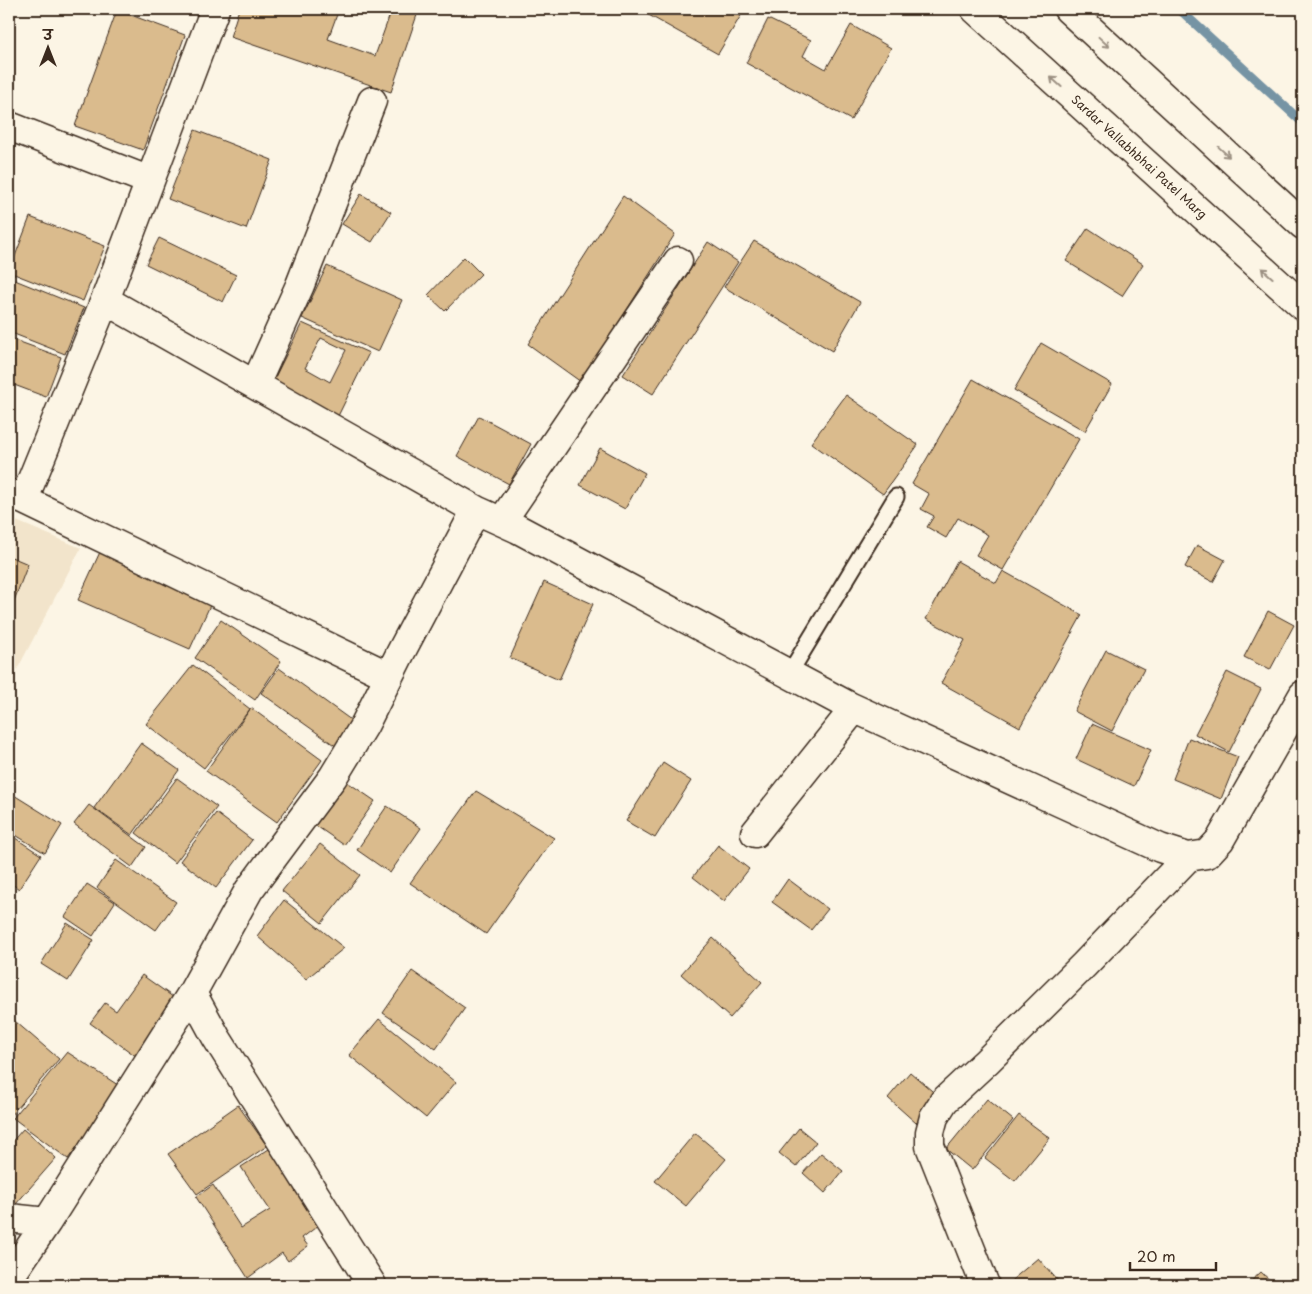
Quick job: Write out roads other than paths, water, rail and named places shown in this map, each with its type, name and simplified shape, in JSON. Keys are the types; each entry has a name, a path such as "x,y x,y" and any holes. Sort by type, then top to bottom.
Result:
{"street":[{"path":"215,9 105,300 17,496 389,676"},
{"name":"Sardar Vallabhbhai Patel Marg","path":"975,9 1303,306"},
{"path":"1068,9 1303,225"},
{"path":"255,385 308,266 372,101"},
{"path":"9,126 150,181"},
{"path":"502,522 678,261"},
{"path":"105,300 476,510 518,529 854,709 1160,848 1188,858 1207,854 1220,840 1303,696"},
{"path":"9,1278 47,1222 192,993 249,890 332,777 364,726 476,510"},
{"path":"755,833 854,709"},
{"path":"985,1285 930,1146 930,1132 934,1117 944,1101 1049,1000 1188,858"},
{"path":"192,993 216,1037 372,1285"},
{"path":"9,1218 47,1222"}],"lane":[{"path":"789,674 896,496"}],"waterway":[{"path":"1179,9 1303,123"}]}
